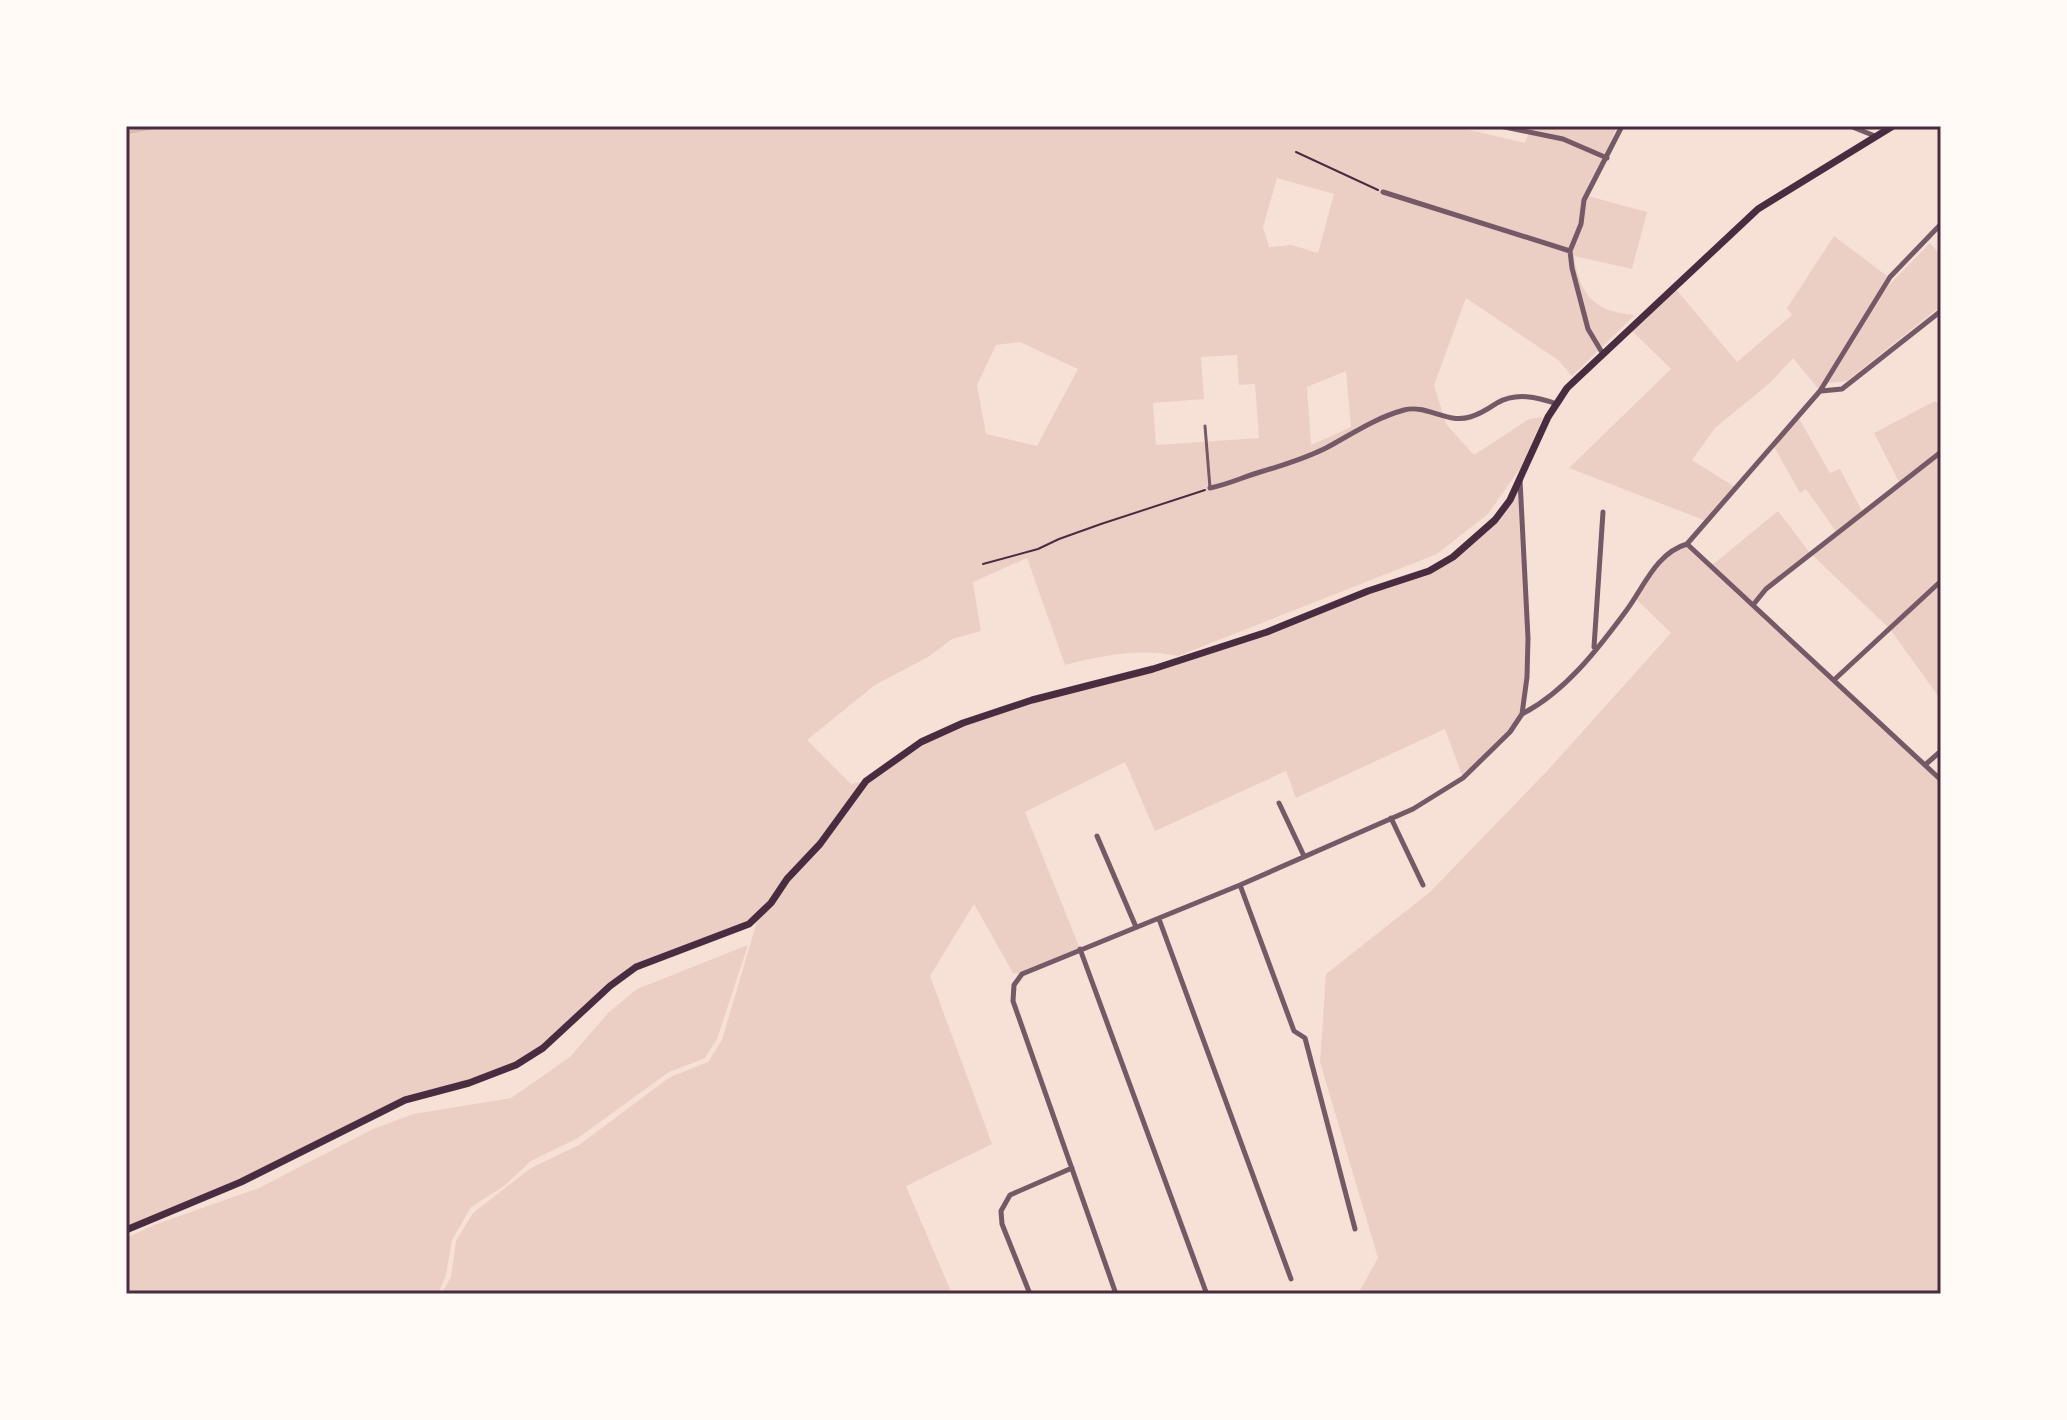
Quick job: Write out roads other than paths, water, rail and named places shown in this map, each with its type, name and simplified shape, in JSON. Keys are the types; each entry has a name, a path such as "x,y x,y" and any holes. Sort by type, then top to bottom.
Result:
{"main road":[{"path":"126,1230 255,1176 405,1100 469,1083 516,1065 543,1048 610,986 636,967 749,924 771,903 787,879 820,844 866,781 921,742 963,723 1032,700 1209,653 1368,591 1429,571 1453,557 1480,535 1510,500 1567,388 1758,209 1892,126"}],"street":[{"path":"1500,126 1563,139 1607,158"},
{"path":"1603,354 1588,329 1570,251 1581,224 1584,200 1622,126"},
{"path":"1850,126 1876,136"},
{"path":"1383,192 1570,251"},
{"path":"1116,1294 1013,1001 1014,985 1022,974 1240,885 1413,809 1463,778 1510,732 1522,714 1550,698 1626,612 1662,559 1677,547 1687,544 1820,391 1890,277 1941,224"},
{"path":"1820,391 1842,389 1941,311"},
{"path":"1210,488 1287,465 1359,428 1407,409 1422,409 1449,419 1467,418 1485,412 1499,401 1516,396 1537,397 1557,404"},
{"path":"1753,605 1766,589 1941,452"},
{"path":"1520,480 1528,638 1522,714"},
{"path":"1594,649 1603,512"},
{"path":"1687,544 1941,780"},
{"path":"1834,680 1941,581"},
{"path":"1925,765 1941,751"},
{"path":"1279,803 1304,856"},
{"path":"1391,818 1423,885"},
{"path":"1097,836 1136,927"},
{"path":"1240,885 1294,1031 1305,1038 1355,1229"},
{"path":"1159,919 1291,1279"},
{"path":"1080,949 1206,1292"},
{"path":"1030,1294 1002,1224 1001,1211 1005,1201 1015,1192 1073,1168"}],"lane":[{"path":"1205,426 1210,488"}],"waterway":[{"path":"126,133 161,126"}]}
